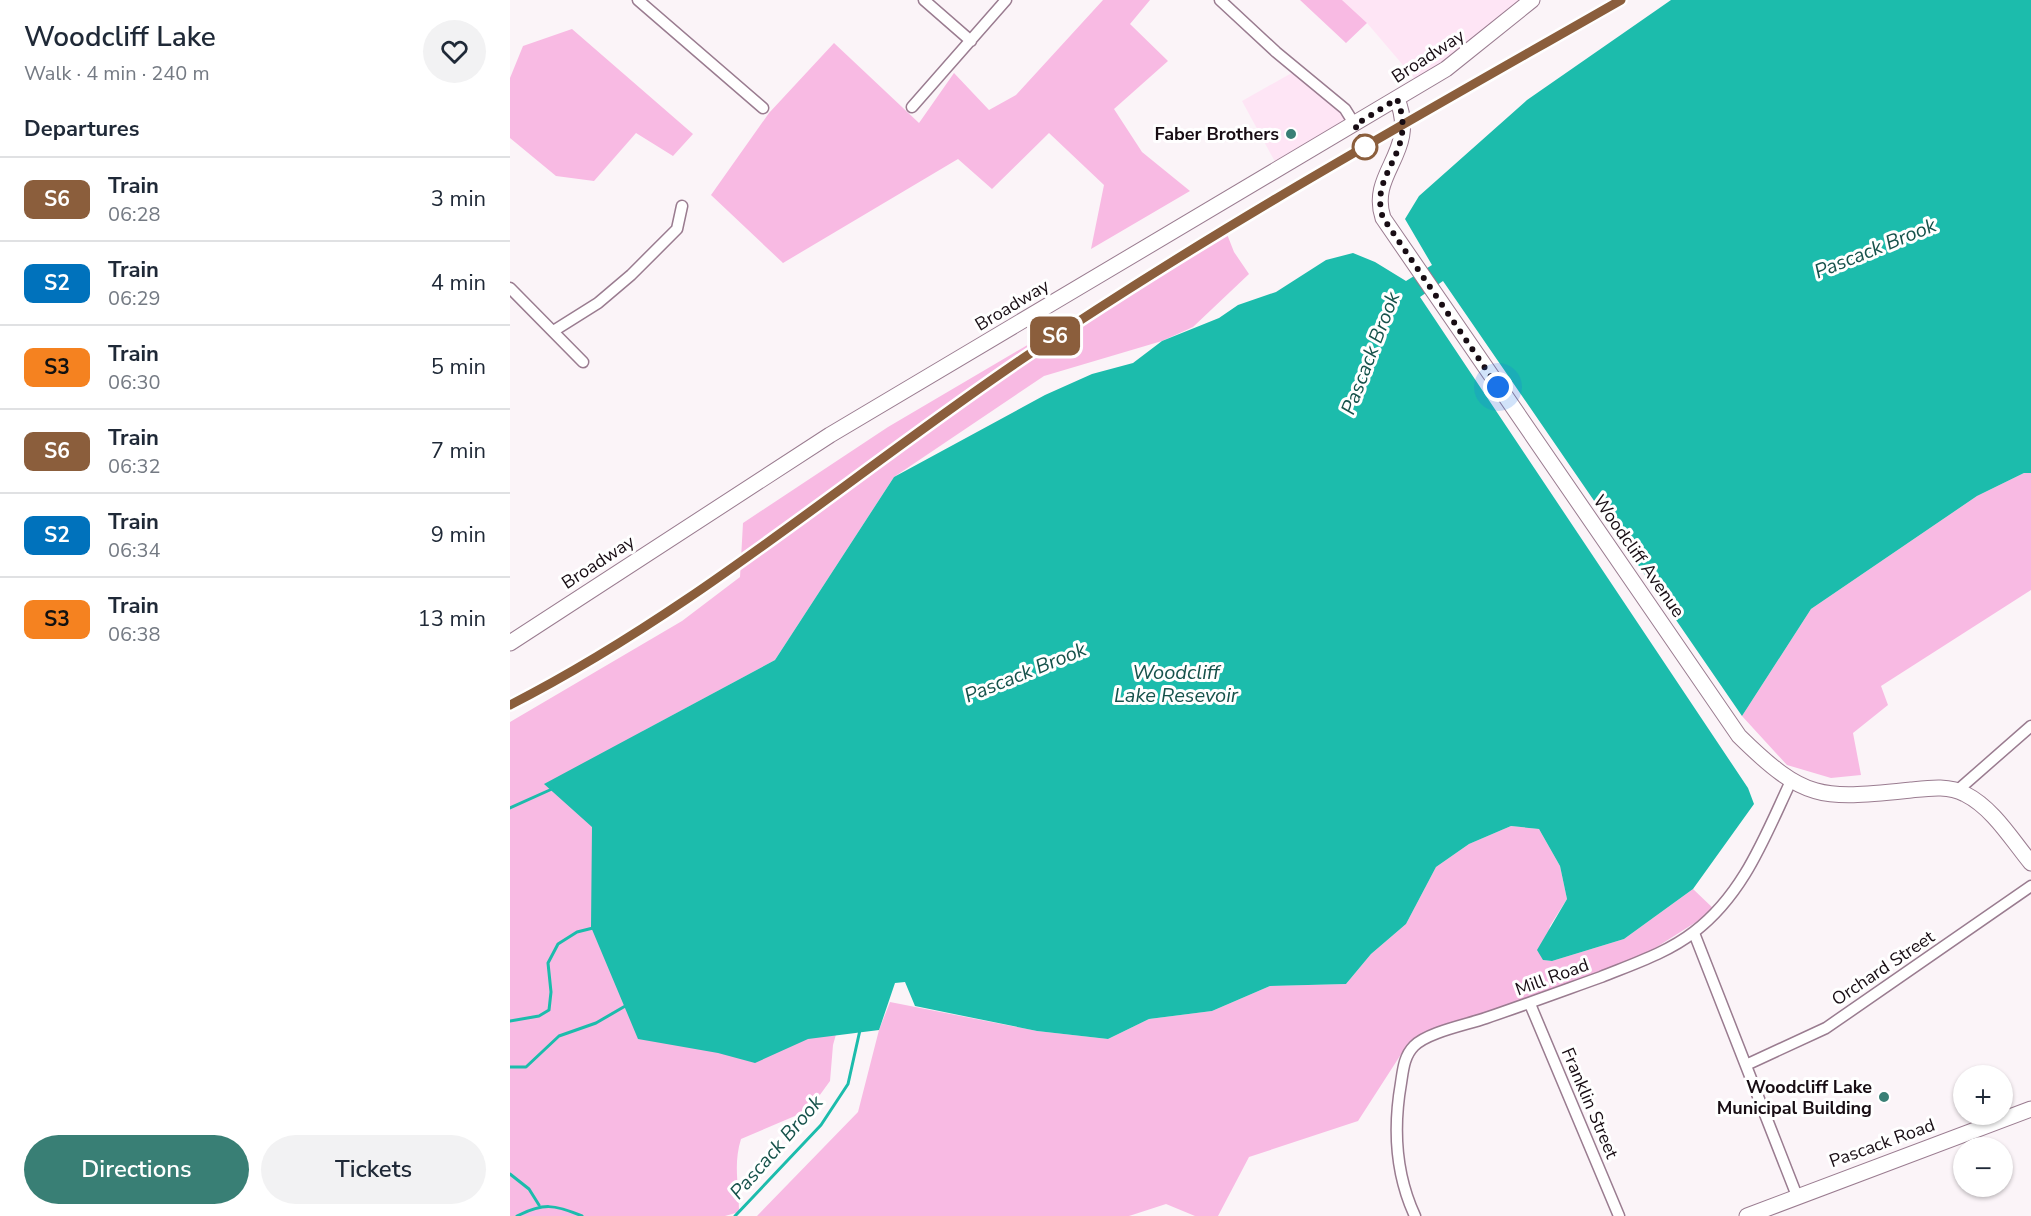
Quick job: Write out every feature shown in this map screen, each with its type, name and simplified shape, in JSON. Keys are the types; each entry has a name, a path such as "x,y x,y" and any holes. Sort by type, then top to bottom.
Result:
{"street":[{"path":"638,0 763,108"},
{"path":"924,0 971,41"},
{"path":"912,107 1006,0"},
{"path":"1220,0 1276,52 1345,109 1355,125"},
{"name":"Broadway","path":"510,643 830,435 1397,99 1477,47 1532,0"},
{"name":"Woodcliff Avenue","path":"1397,99 1404,124 1403,135 1379,201 1383,218 1739,736 1764,761 1791,781 1820,793 1837,796 1937,788 1958,790"},
{"path":"555,330 598,303 631,275 677,229 682,206"},
{"path":"510,288 555,330 583,362"},
{"path":"2031,726 1958,790 1979,803 2031,863"},
{"name":"Mill Road","path":"1415,1216 1403,1185 1395,1135 1396,1109 1404,1061 1408,1052 1424,1039 1530,1004 1650,958 1694,933 1723,905 1743,879 1791,781"},
{"name":"Orchard Street","path":"1746,1065 1826,1028 2031,886"},
{"path":"1694,933 1797,1196"},
{"name":"Franklin Street","path":"1530,1004 1619,1216"},
{"name":"Pascack Road","path":"1747,1216 2031,1109"}],"shaded area":[{"path":"1103,0 1150,0 1130,24 1168,61 1114,109 1142,152 1190,191 1091,249 1104,185 1049,133 992,189 958,159 783,263 711,195 769,113 834,43 919,123 954,73 989,110 1016,95"},
{"path":"1300,0 1342,0 1367,23 1346,43"},
{"path":"1342,0 1532,0 1420,85 1367,23"},
{"path":"572,29 693,134 673,156 636,133 594,181 556,176 510,138 510,78 523,46"},
{"path":"1297,70 1355,125 1279,169 1242,101"},
{"path":"1225,229 1234,252 1249,274 1193,327 1162,341 1044,376 894,477 775,660 643,731 851,981 833,1045 830,1081 809,1110 741,1139 737,1166 739,1212 725,1216 510,1216 510,722 682,621 740,577 743,523 888,427"},
{"path":"2024,473 2031,473 2031,590 1881,686 1888,705 1853,733 1861,775 1831,778 1787,765 1742,716 1811,609 1977,496"},
{"path":"1511,826 1539,829 1560,866 1567,899 1550,926 1543,960 1552,961 1624,939 1693,889 1715,910 1641,957 1407,1045 1358,1121 1249,1157 1218,1216 1195,1216 1166,1204 1129,1216 757,1216 858,1112 879,1030 890,1002 1037,1031 1108,1039 1149,1019 1212,1011 1270,986 1346,984 1371,954 1406,924 1436,867 1469,844"}],"water":[{"name":"Woodcliff Lake Resevoir","path":"1671,0 2031,0 2031,473 2024,473 1977,496 1811,609 1742,716 1443,281 1420,297 1748,788 1754,804 1693,889 1624,939 1552,961 1543,960 1537,950 1567,899 1560,866 1539,829 1511,826 1469,844 1436,867 1406,924 1371,954 1346,984 1270,986 1212,1011 1149,1019 1108,1039 1037,1031 915,1006 905,982 895,983 879,1030 808,1039 755,1063 718,1053 638,1039 591,927 592,827 544,784 775,660 894,477 1045,395 1092,374 1133,363 1162,341 1219,318 1238,305 1276,292 1326,260 1353,253 1375,262 1406,281 1432,265 1405,219 1419,196 1527,100"}],"waterway":[{"name":"Pascack Brook","path":"510,808 552,789"},
{"path":"510,1021 539,1016 549,1010 551,992 548,963 558,944 577,932 593,928"},
{"path":"510,1067 526,1067 559,1036 596,1023 627,1005"},
{"name":"Pascack Brook","path":"735,1216 821,1125 848,1084 860,1030"},
{"path":"510,1174 529,1189 539,1205"},
{"name":"Pascack Brook","path":"517,1216 542,1207 556,1207 582,1216"}],"railway":[{"path":"510,705 578,668 645,627 773,539 961,401 1171,262 1320,172 1621,0"}],"train":[{"name":"S6","path":"510,705 545,687 632,634 729,571 1021,359 1206,238 1621,0"}],"place":[{"name":"Faber Brothers","path":"1291,134"},
{"name":"Woodcliff Lake Municipal Building","path":"1884,1097"}],"route":[{"path":"1365,147 1355,125 1397,99 1404,124 1403,135 1380,193 1379,201 1383,218 1498,387"}]}
